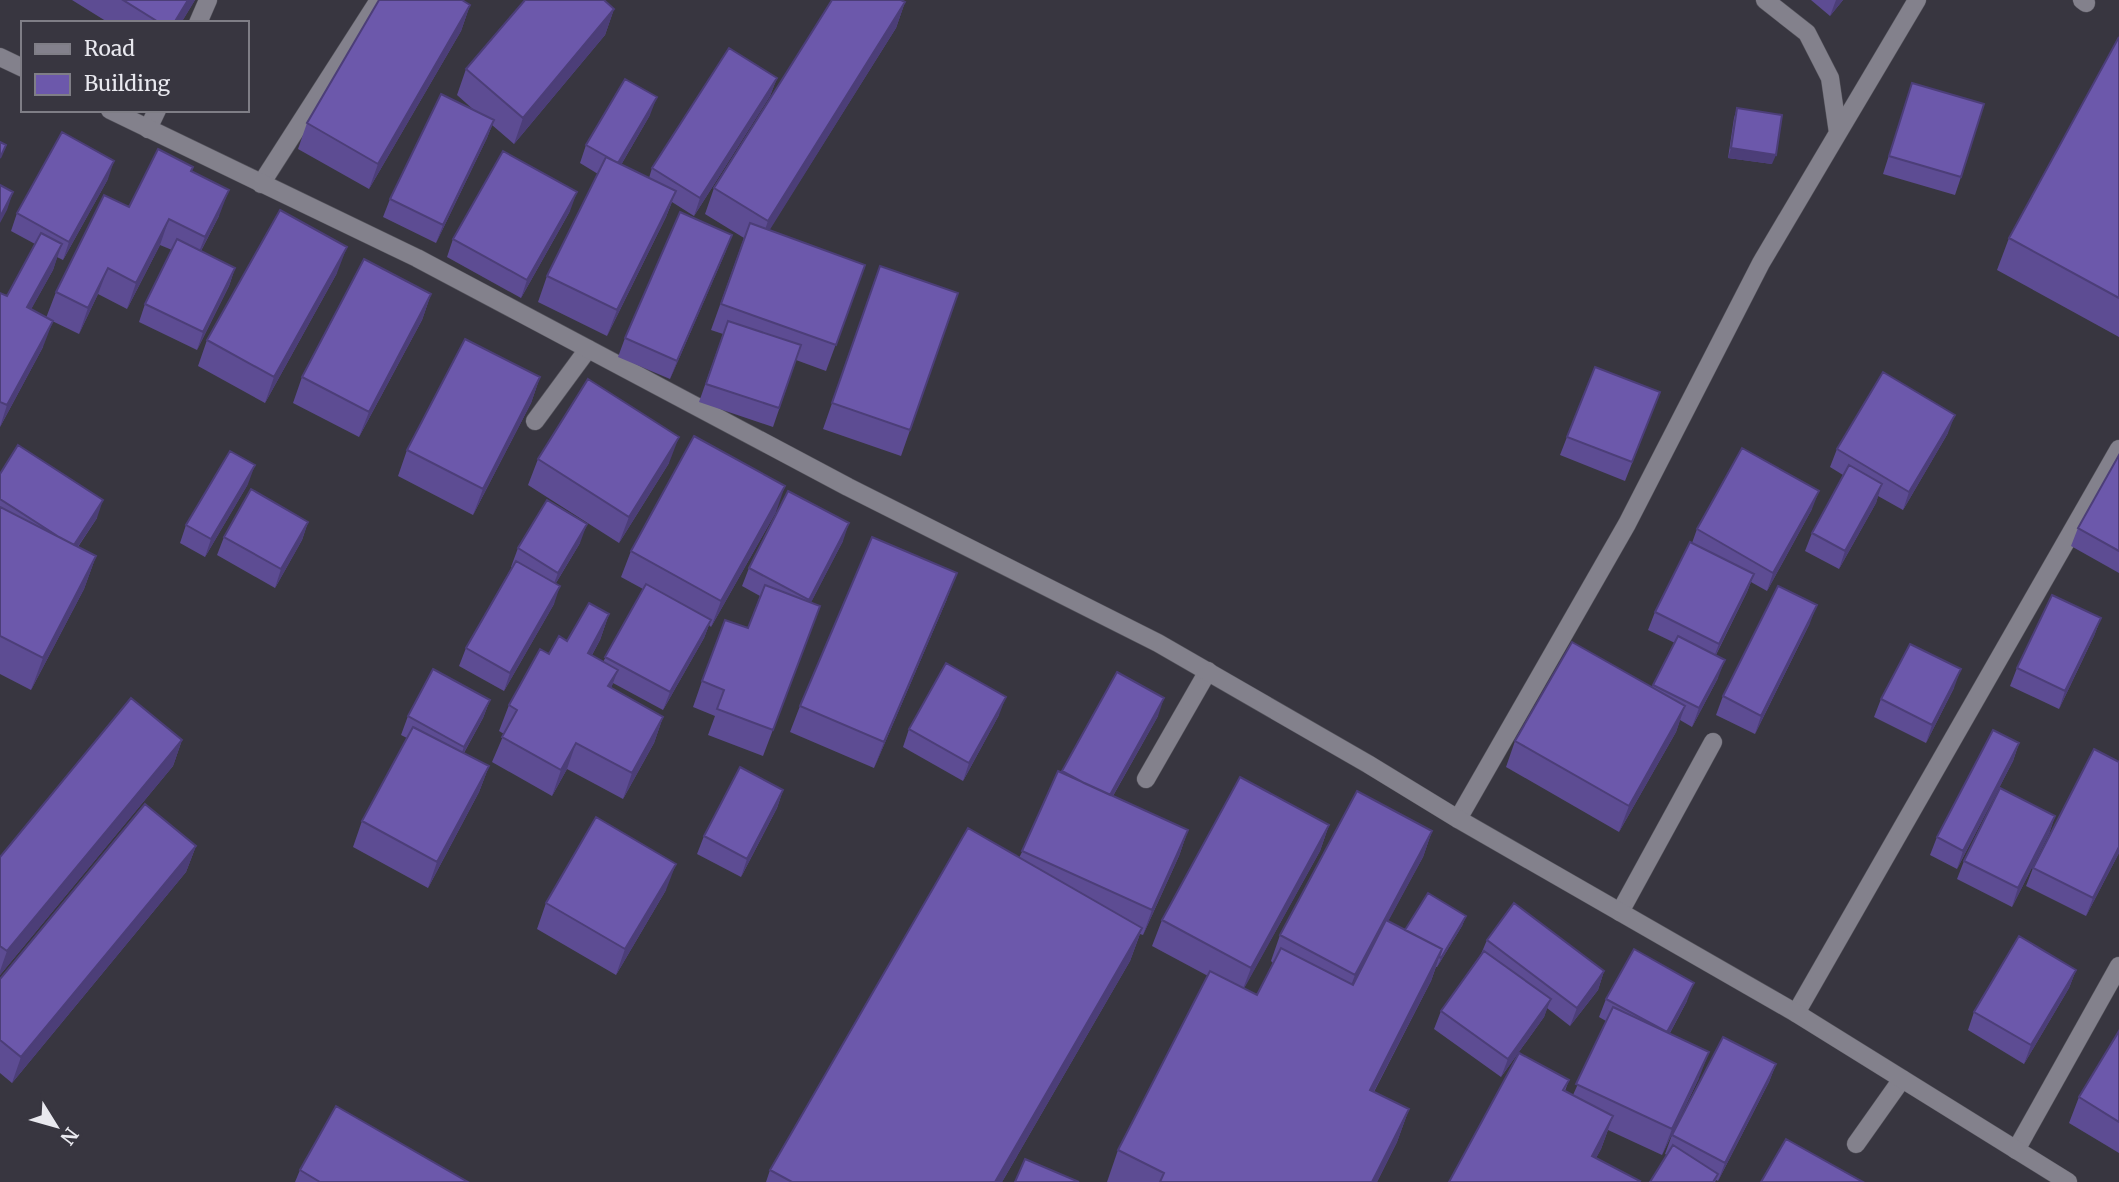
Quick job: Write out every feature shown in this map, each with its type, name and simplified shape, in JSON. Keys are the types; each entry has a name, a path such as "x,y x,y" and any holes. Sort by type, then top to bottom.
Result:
{"street":[{"path":"199,21 208,0"},
{"path":"261,184 379,0"},
{"path":"1765,0 1807,33 1830,78 1838,133"},
{"path":"1458,819 1627,524 1761,263 1917,0"},
{"path":"0,57 21,67"},
{"path":"114,112 417,258 848,487 1146,637 1796,1013 2068,1182"},
{"path":"148,129 156,112"},
{"path":"535,421 588,349"},
{"path":"1796,1013 2119,449"},
{"path":"1146,779 1208,671"},
{"path":"1620,912 1713,742"},
{"path":"2016,1150 2119,966"},
{"path":"1856,1144 1902,1079"}],"building":[{"path":"123,0 188,0 175,21 157,21"},
{"path":"379,0 462,0 470,5 378,164 307,123"},
{"path":"525,0 604,0 614,9 523,118 466,69"},
{"path":"832,0 905,2 768,221 714,188"},
{"path":"2119,37 2119,298 2009,238"},
{"path":"729,48 777,78 700,198 652,168"},
{"path":"625,79 657,97 618,163 586,145"},
{"path":"1912,83 1984,104 1961,177 1889,156"},
{"path":"441,94 494,120 443,225 390,199"},
{"path":"1737,108 1782,115 1776,155 1731,148"},
{"path":"62,132 114,161 69,242 17,213"},
{"path":"0,142 6,145 0,158"},
{"path":"158,149 193,167 191,171 229,190 205,237 169,219 136,283 108,268 88,308 56,292 104,195 129,207"},
{"path":"503,151 577,192 527,280 453,239"},
{"path":"606,157 676,191 617,310 547,276"},
{"path":"0,185 13,192 0,217"},
{"path":"280,210 347,247 274,377 207,340"},
{"path":"680,212 732,235 677,361 625,338"},
{"path":"750,223 865,265 836,345 721,304"},
{"path":"41,233 62,244 27,307 53,321 7,405 0,402 0,293 7,296"},
{"path":"177,239 235,268 203,332 145,304"},
{"path":"364,259 431,294 369,412 302,377"},
{"path":"880,266 958,293 910,430 832,403"},
{"path":"728,321 801,345 779,408 706,384"},
{"path":"465,339 540,377 483,489 407,450"},
{"path":"1595,367 1660,392 1632,462 1567,437"},
{"path":"1883,372 1955,415 1909,492 1837,449"},
{"path":"588,379 679,437 629,517 538,459"},
{"path":"694,436 785,486 721,601 631,551"},
{"path":"18,445 103,500 74,545 0,499 0,474"},
{"path":"1742,448 1819,491 1773,573 1697,529"},
{"path":"230,451 255,465 211,539 186,525"},
{"path":"2119,455 2119,551 2078,528"},
{"path":"1849,465 1882,484 1845,551 1812,533"},
{"path":"251,489 308,522 281,569 224,537"},
{"path":"788,491 849,523 809,600 749,568"},
{"path":"547,500 587,524 558,573 518,548"},
{"path":"0,507 96,556 43,658 0,636"},
{"path":"872,537 957,573 884,742 800,706"},
{"path":"1690,542 1754,574 1719,644 1655,612"},
{"path":"516,561 560,586 510,673 466,648"},
{"path":"646,584 711,620 670,692 605,657"},
{"path":"765,585 820,606 773,730 717,709 724,690 702,681 725,620 748,628"},
{"path":"1778,586 1817,605 1761,716 1723,696"},
{"path":"2052,595 2101,618 2065,691 2017,668"},
{"path":"589,603 609,614 588,653 618,670 608,686 663,717 632,773 576,743 561,770 502,737 517,710 509,705 540,649 549,654 559,636 567,641"},
{"path":"1678,636 1725,660 1699,708 1653,685"},
{"path":"1572,642 1685,706 1629,806 1515,741"},
{"path":"1910,644 1961,669 1932,725 1881,699"},
{"path":"946,663 1006,697 969,763 909,729"},
{"path":"433,669 490,700 464,747 408,716"},
{"path":"1117,672 1164,698 1110,795 1062,771"},
{"path":"131,698 182,740 7,951 0,946 0,857"},
{"path":"413,727 489,766 437,862 362,821"},
{"path":"1993,730 2019,743 1963,851 1937,837"},
{"path":"2094,749 2119,762 2119,847 2093,898 2033,868"},
{"path":"740,767 783,790 747,859 704,836"},
{"path":"1058,771 1188,830 1152,910 1022,851"},
{"path":"1240,777 1329,825 1251,968 1162,920"},
{"path":"2000,788 2055,816 2018,888 1964,861"},
{"path":"1357,791 1432,831 1355,975 1280,935"},
{"path":"145,804 196,846 21,1057 0,1040 0,979"},
{"path":"596,817 676,864 625,949 546,903"},
{"path":"968,828 1142,928 995,1182 792,1182 770,1170"},
{"path":"1428,893 1466,916 1441,958 1442,949 1405,930"},
{"path":"1514,903 1604,971 1577,1008 1487,940"},
{"path":"1386,920 1442,949 1370,1090 1409,1109 1372,1182 1160,1182 1164,1173 1118,1150 1210,971 1257,995 1281,948 1353,985"},
{"path":"2019,936 2076,970 2031,1045 1974,1012"},
{"path":"1634,949 1694,983 1667,1032 1606,999"},
{"path":"1484,951 1551,999 1508,1059 1441,1011"},
{"path":"1613,1007 1709,1052 1672,1129 1576,1084"},
{"path":"2119,1031 2119,1122 2079,1097"},
{"path":"1723,1037 1776,1064 1725,1163 1672,1135"},
{"path":"1519,1053 1569,1080 1563,1090 1613,1116 1592,1156 1639,1182 1449,1182"},
{"path":"336,1106 468,1182 320,1182 300,1170"},
{"path":"1786,1139 1863,1182 1761,1182"},
{"path":"1673,1145 1718,1174 1713,1182 1650,1182"},
{"path":"1025,1159 1079,1182 1015,1182"}]}
